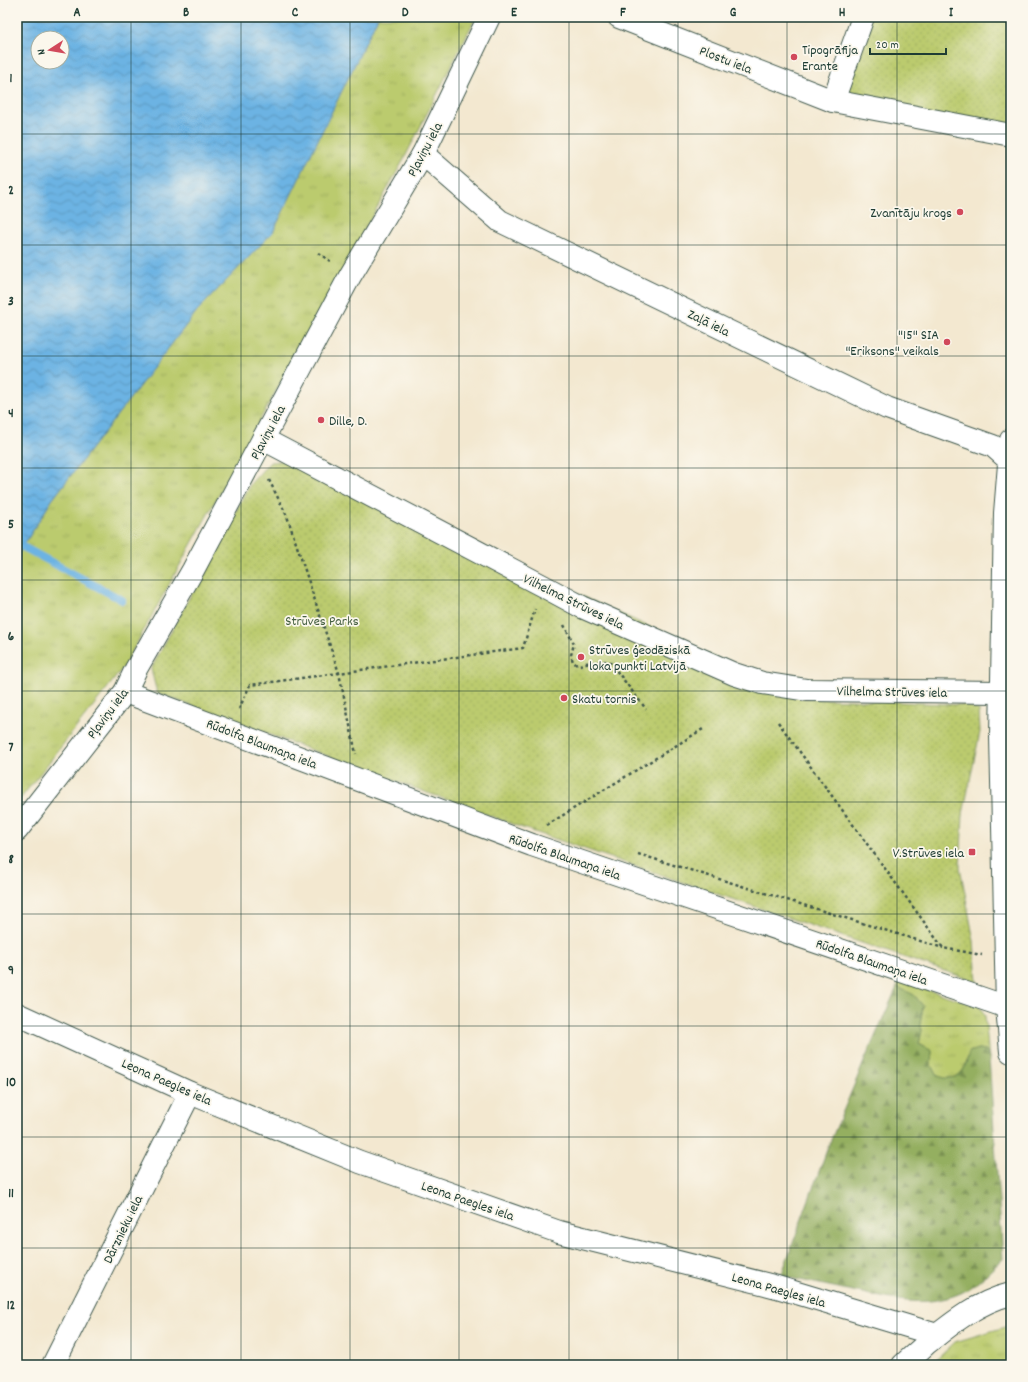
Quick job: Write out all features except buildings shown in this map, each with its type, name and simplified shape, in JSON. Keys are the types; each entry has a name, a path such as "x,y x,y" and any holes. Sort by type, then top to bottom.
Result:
{"street":[{"name":"Pļaviņu iela","path":"17,830 125,692 136,669 193,570 264,439 350,276 423,154 489,17"},
{"name":"Plostu iela","path":"619,17 833,101 1011,135"},
{"path":"833,101 863,17"},
{"name":"Zaļā iela","path":"423,154 500,221 887,408 993,446 1010,454"},
{"name":"Vilhelma Strūves iela","path":"264,439 582,607 734,674 762,683 807,690 1007,693"},
{"path":"1010,454 1005,513 1007,693 1001,736 1011,1052"},
{"name":"Rūdolfa Blaumaņa iela","path":"125,692 532,845 1009,1007"},
{"name":"Leona Paegles iela","path":"17,1014 190,1093 360,1162 559,1232 777,1287 937,1335"},
{"name":"Dārznieku iela","path":"53,1365 190,1093"},
{"path":"903,1365 957,1319 980,1305 1011,1294"}],"path":[{"path":"252,459 268,477 287,516 339,673 357,757 350,755"},
{"path":"214,725 237,714 250,685 523,648 543,586"},
{"path":"564,625 574,644 571,654 572,662 580,665 585,663 609,661 646,709"},
{"path":"778,722 943,948"},
{"path":"532,845 546,825 703,729"},
{"path":"546,825 554,828"},
{"path":"638,854 943,948 982,955"}],"green space":[{"path":"378,17 476,17 404,159 123,668 17,803 17,556 52,500 197,311 273,232"},
{"path":"863,17 1011,17 1011,135 833,101"},
{"name":"Strūves Parks","path":"288,460 803,698 965,705 979,710 980,732 963,814 960,867 974,941 977,982 523,828 157,693 151,669 251,483 270,462"},
{"path":"900,981 979,1006 985,1016 989,1058 986,1050 978,1049 969,1052 963,1070 958,1076 944,1078 936,1075 931,1065 932,1051 919,1044 922,1030 920,1024 923,1006 914,995 897,987"},
{"path":"897,987 914,995 923,1006 920,1024 922,1030 919,1044 932,1051 931,1065 936,1075 944,1078 958,1076 963,1070 969,1052 978,1049 986,1050 989,1058 1003,1259 967,1290 947,1298 934,1301 920,1302 880,1297 781,1276 828,1147"},
{"path":"1008,1326 1011,1330 1011,1365 985,1365 967,1362 967,1365 931,1365 955,1342"}],"water":[{"path":"17,17 378,17 273,232 197,311 52,500 17,556"}],"waterway":[{"path":"23,547 122,600"}],"place":[{"name":"Tipogrāfija Erante","path":"794,57"},
{"name":"Zvanītāju krogs","path":"960,212"},
{"name":"\"15\" SIA \"Eriksons\" veikals","path":"947,342"},
{"name":"Dille, D.","path":"321,420"},
{"name":"Strūves ģeodēziskā loka punkti Latvijā","path":"581,657"},
{"name":"Skatu tornis","path":"564,698"},
{"name":"V.Strūves iela","path":"972,852"}]}
